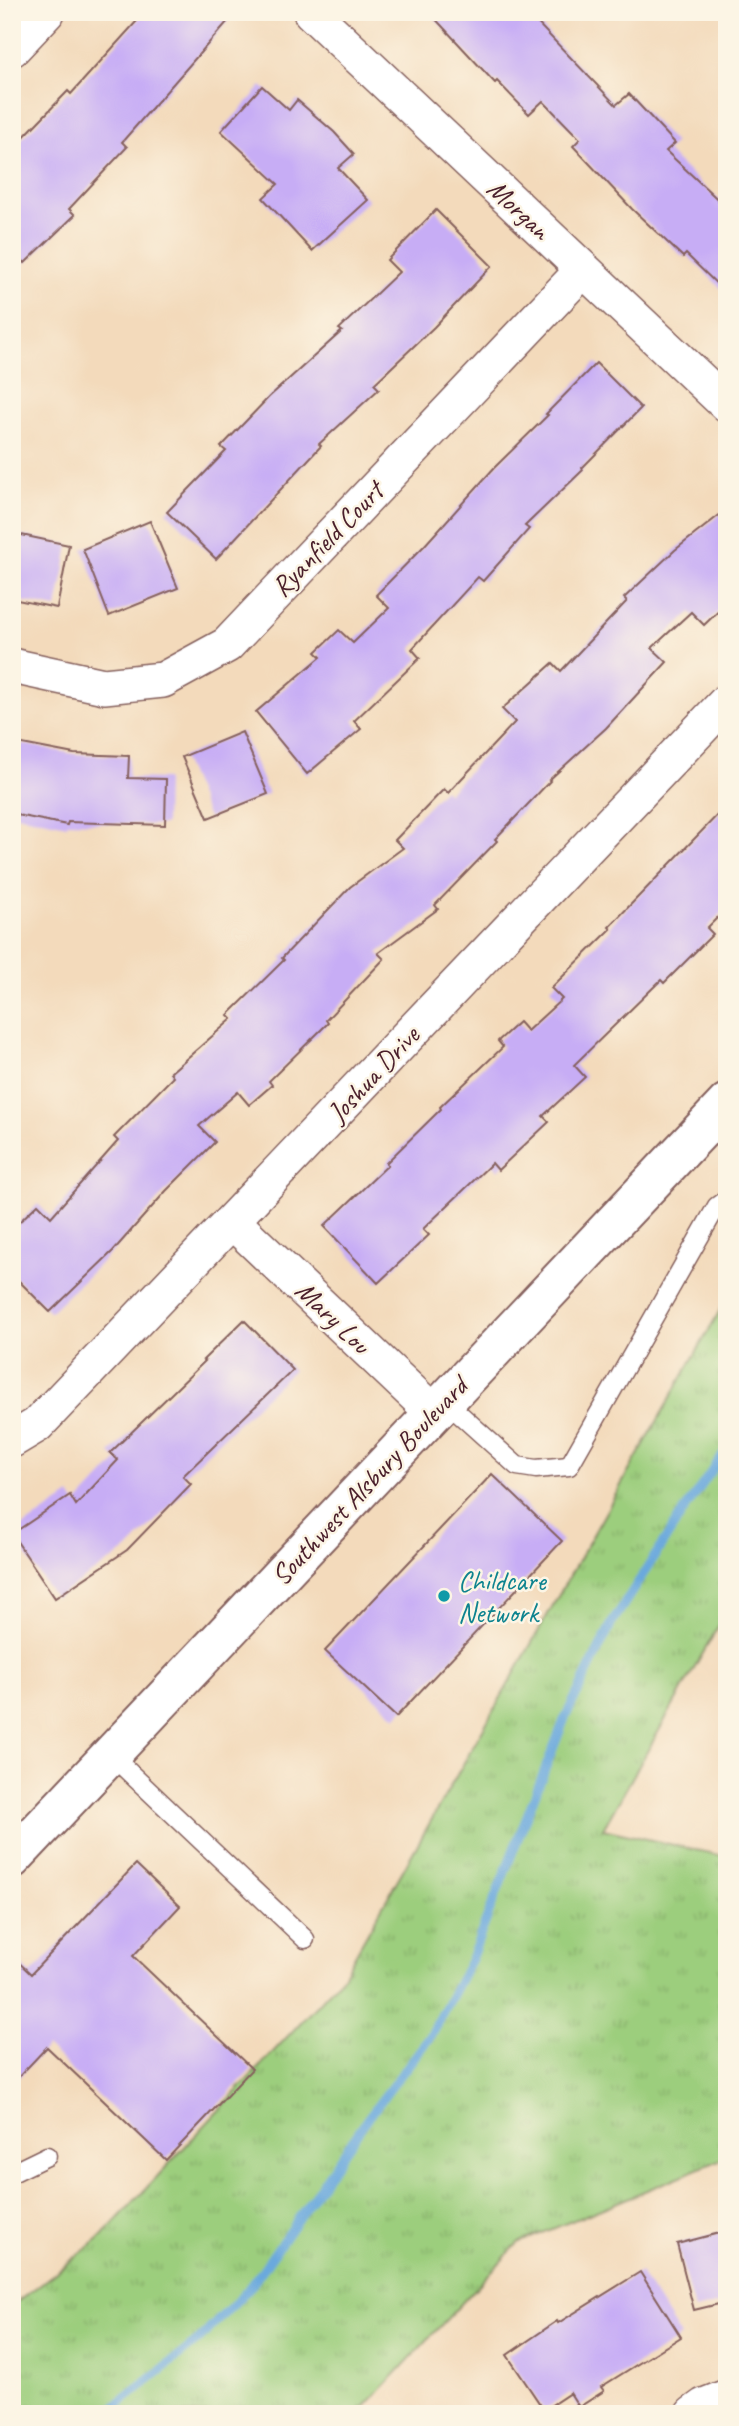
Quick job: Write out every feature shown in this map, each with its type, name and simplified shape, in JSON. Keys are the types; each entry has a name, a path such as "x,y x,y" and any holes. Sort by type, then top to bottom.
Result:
{"main road":[{"name":"Southwest Alsbury Boulevard","path":"12,1859 727,1103"}],"street":[{"path":"12,48 47,12"},
{"name":"Morgan","path":"311,12 727,405"},
{"name":"Ryanfield Court","path":"12,666 104,686 163,680 227,645 583,270"},
{"name":"Joshua Drive","path":"12,1440 37,1425 727,701"},
{"name":"Mary Lou","path":"233,1222 439,1407"},
{"path":"693,2414 704,2406 727,2397"}],"lane":[{"path":"439,1407 517,1466 536,1469 569,1466 717,1206 727,1199"},
{"path":"111,1755 305,1939"},
{"path":"12,2173 47,2157"}],"green space":[{"path":"727,1298 727,1611 603,1829 727,1857 727,2157 518,2243 358,2414 12,2414 12,2306 99,2239 342,1978"}],"building":[{"path":"145,12 236,12 122,142 127,147 69,209 75,215 25,263 12,250 12,149 68,91 71,94"},
{"path":"429,12 527,12 616,105 629,94 675,143 666,151 727,208 727,294 686,254 683,257 632,209 573,146 580,139 543,101 529,114 497,81 495,83"},
{"path":"262,86 289,110 297,100 334,132 354,154 338,168 368,200 312,251 263,198 278,184 221,131"},
{"path":"436,210 492,266 434,327 374,384 379,389 319,444 321,446 216,559 167,512 226,451 221,447 269,397 342,331 339,329 399,272 387,260"},
{"path":"596,363 641,408 583,470 525,526 529,529 483,581 478,577 412,649 420,658 354,721 361,729 307,774 256,712 321,657 316,652 339,630 353,643 389,608 376,595"},
{"path":"727,509 727,603 704,625 691,612 652,648 667,662 606,728 549,780 495,839 497,841 435,905 438,909 378,953 384,959 326,1020 328,1023 269,1081 272,1085 249,1105 238,1092 199,1126 215,1142 166,1191 113,1251 50,1312 12,1274 12,1229 38,1204 51,1217 118,1141 114,1137 173,1077 170,1073 232,1019 228,1015 284,960 282,958 350,887 403,848 395,840 444,789 448,793 515,722 502,709 553,663 561,671 627,601 624,598 675,550"},
{"path":"150,521 178,588 109,616 83,549"},
{"path":"12,533 69,545 57,608 12,599"},
{"path":"242,732 268,794 208,818 182,757"},
{"path":"12,742 74,754 129,756 128,778 166,779 165,825 68,822 67,825 12,814"},
{"path":"727,805 727,908 707,928 713,934 664,983 661,980 574,1065 585,1077 543,1116 549,1122 498,1170 492,1163 423,1229 429,1235 378,1283 324,1226 388,1165 386,1163 441,1109 440,1107 503,1047 498,1041 519,1022 527,1031 562,999 551,988 611,929 609,927"},
{"path":"244,1320 293,1370 183,1476 191,1484 127,1550 55,1598 12,1534 70,1495 76,1505 118,1460 110,1453"},
{"name":"Childcare Network","path":"492,1474 562,1541 396,1717 325,1651"},
{"path":"136,1864 180,1906 133,1956 252,2069 166,2160 47,2047 12,2084 12,1956 31,1974"},
{"path":"727,2231 727,2302 694,2310 677,2244"},
{"path":"640,2272 681,2337 601,2387 604,2391 579,2407 570,2393 544,2410 507,2355 557,2321 558,2323"}],"waterway":[{"path":"106,2414 200,2339 252,2285 367,2119 429,2038 471,1959 565,1718 612,1623 727,1449"}],"place":[{"name":"Childcare Network","path":"444,1596"}]}
